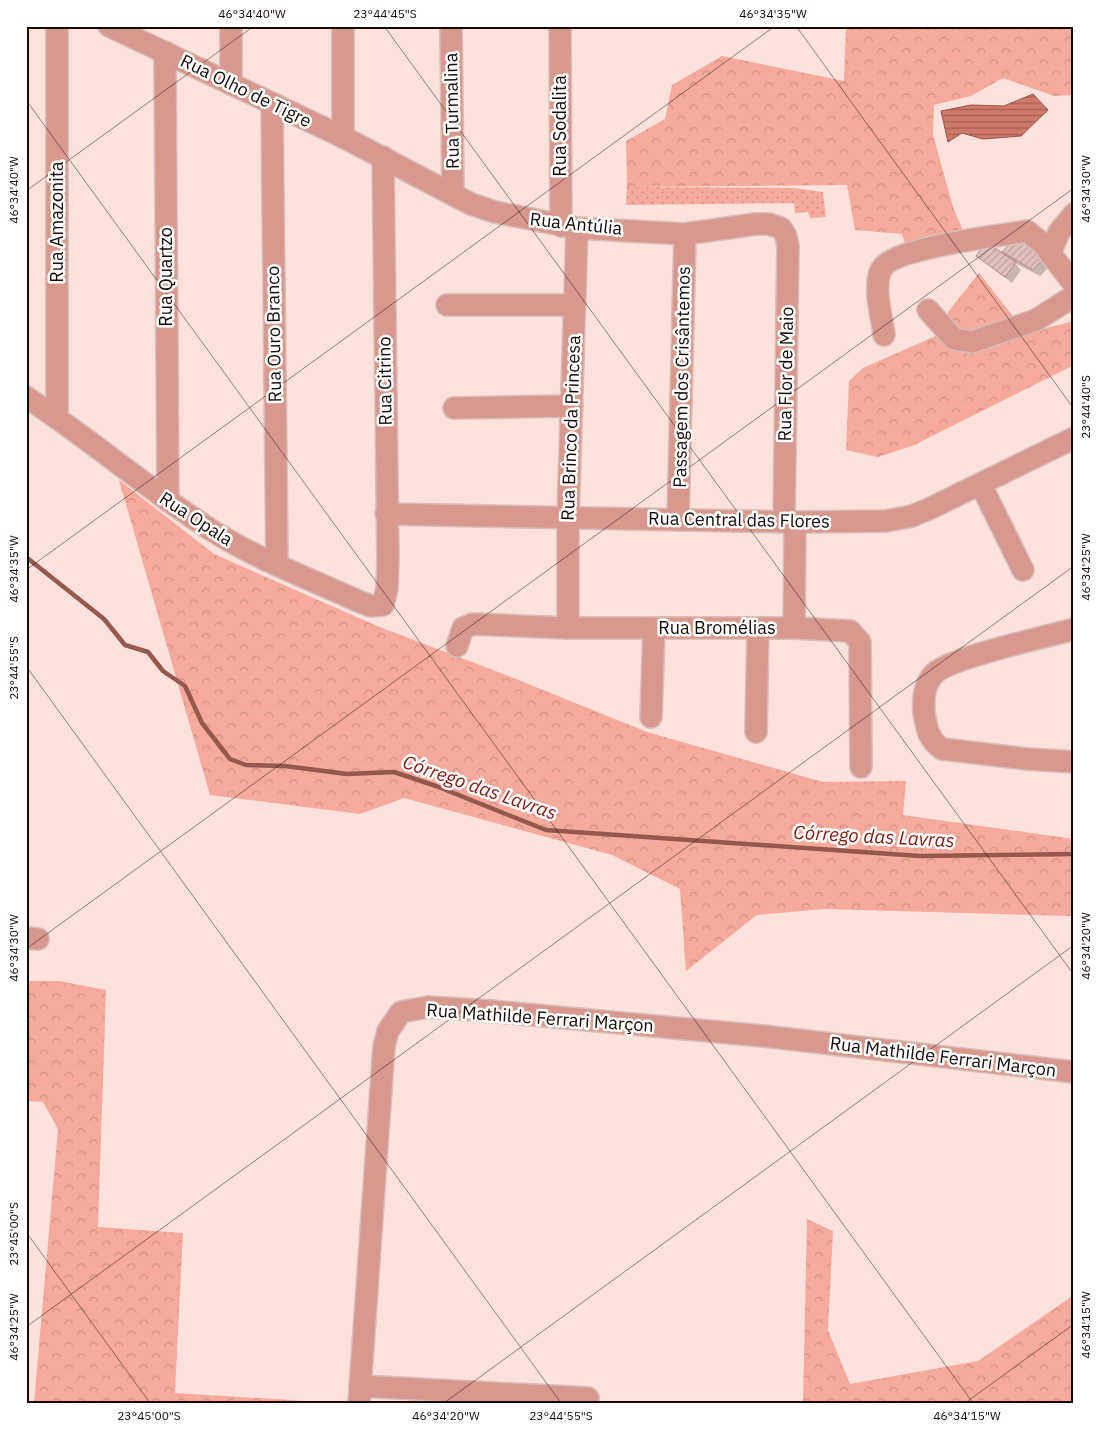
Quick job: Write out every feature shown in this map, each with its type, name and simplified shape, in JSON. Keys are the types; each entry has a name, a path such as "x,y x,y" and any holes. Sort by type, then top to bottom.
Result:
{"street":[{"name":"Rua Amazonita","path":"57,26 57,418"},
{"path":"230,84 231,26"},
{"path":"343,26 343,137"},
{"name":"Rua Turmalina","path":"451,26 453,195"},
{"name":"Rua Sodalita","path":"560,26 569,227"},
{"name":"Rua Olho de Tigre","path":"116,28 383,157"},
{"name":"Rua Quartzo","path":"165,52 168,502"},
{"name":"Rua Ouro Branco","path":"272,104 277,564"},
{"name":"Rua Antúlia","path":"383,157 453,195 495,212 569,227 685,234 756,224 768,224 781,228"},
{"name":"Rua Citrino","path":"383,157 388,579 383,605"},
{"path":"1050,254 1058,232 1074,214"},
{"name":"Rua Brinco da Princesa","path":"568,628 568,518 575,305 569,227"},
{"name":"Rua Flor de Maio","path":"781,228 788,246 789,522 794,628"},
{"path":"884,336 879,288 881,270 891,259 928,248 1027,231 1042,243 1074,284"},
{"name":"Passagem dos Crisântemos","path":"678,520 685,234"},
{"path":"928,310 954,339 972,342 1036,320 1074,296"},
{"path":"447,305 575,305"},
{"name":"Rua Opala","path":"26,397 57,418 98,451 168,502 238,546 364,603 377,607 383,605"},
{"path":"454,408 572,406"},
{"name":"Rua Central das Flores","path":"386,514 789,522 886,521 912,516 981,485 1074,438"},
{"path":"981,485 1023,570"},
{"name":"Rua Bromélias","path":"457,646 463,628 473,624 568,628 843,629 856,636 860,642 861,767"},
{"path":"650,717 654,628"},
{"path":"756,732 758,628"},
{"path":"1074,629 967,659 935,673 924,694 927,733 942,749 954,752 1074,762"},
{"name":"Rua Mathilde Ferrari Marçon","path":"360,1395 384,1046 388,1031 401,1012 428,1007 490,1011 763,1036 1074,1072"},
{"path":"360,1395 588,1398"}],"green space":[{"path":"846,26 1074,26 1074,95 1054,96 1003,78 971,96 934,105 933,135 953,207 971,250 912,264 902,234 855,230 847,185 627,187 626,141 665,119 672,85 722,56 844,81"},
{"path":"627,187 794,188 823,192 826,217 810,218 808,212 795,213 794,203 626,205"},
{"path":"979,273 1026,333 1074,321 1074,365 912,446 878,457 846,450 849,381 863,368 938,335 948,312"},
{"path":"119,480 214,554 377,626 647,732 823,782 906,781 903,815 1074,839 1074,916 824,909 757,915 686,971 680,889 612,855 404,798 360,814 210,795"},
{"path":"26,981 59,981 106,990 98,1227 183,1233 175,1393 338,1403 34,1403 58,1129 43,1102 26,1101"},
{"path":"807,1219 833,1231 828,1330 850,1384 978,1361 1074,1295 1074,1403 803,1403"}],"shaded area":[{"path":"1033,94 1048,110 1021,136 983,139 962,133 948,142 941,111 971,105 1004,106"}],"building":[{"path":"1020,233 1045,257 1033,270 1002,252"},
{"path":"986,242 1016,262 1005,277 976,256"}],"waterway":[{"name":"Córrego das Lavras","path":"26,557 104,619 125,645 148,652 163,671 185,686 202,723 230,759 246,765 285,766 347,774 394,772 436,786 546,830 920,856 1074,854"}]}
